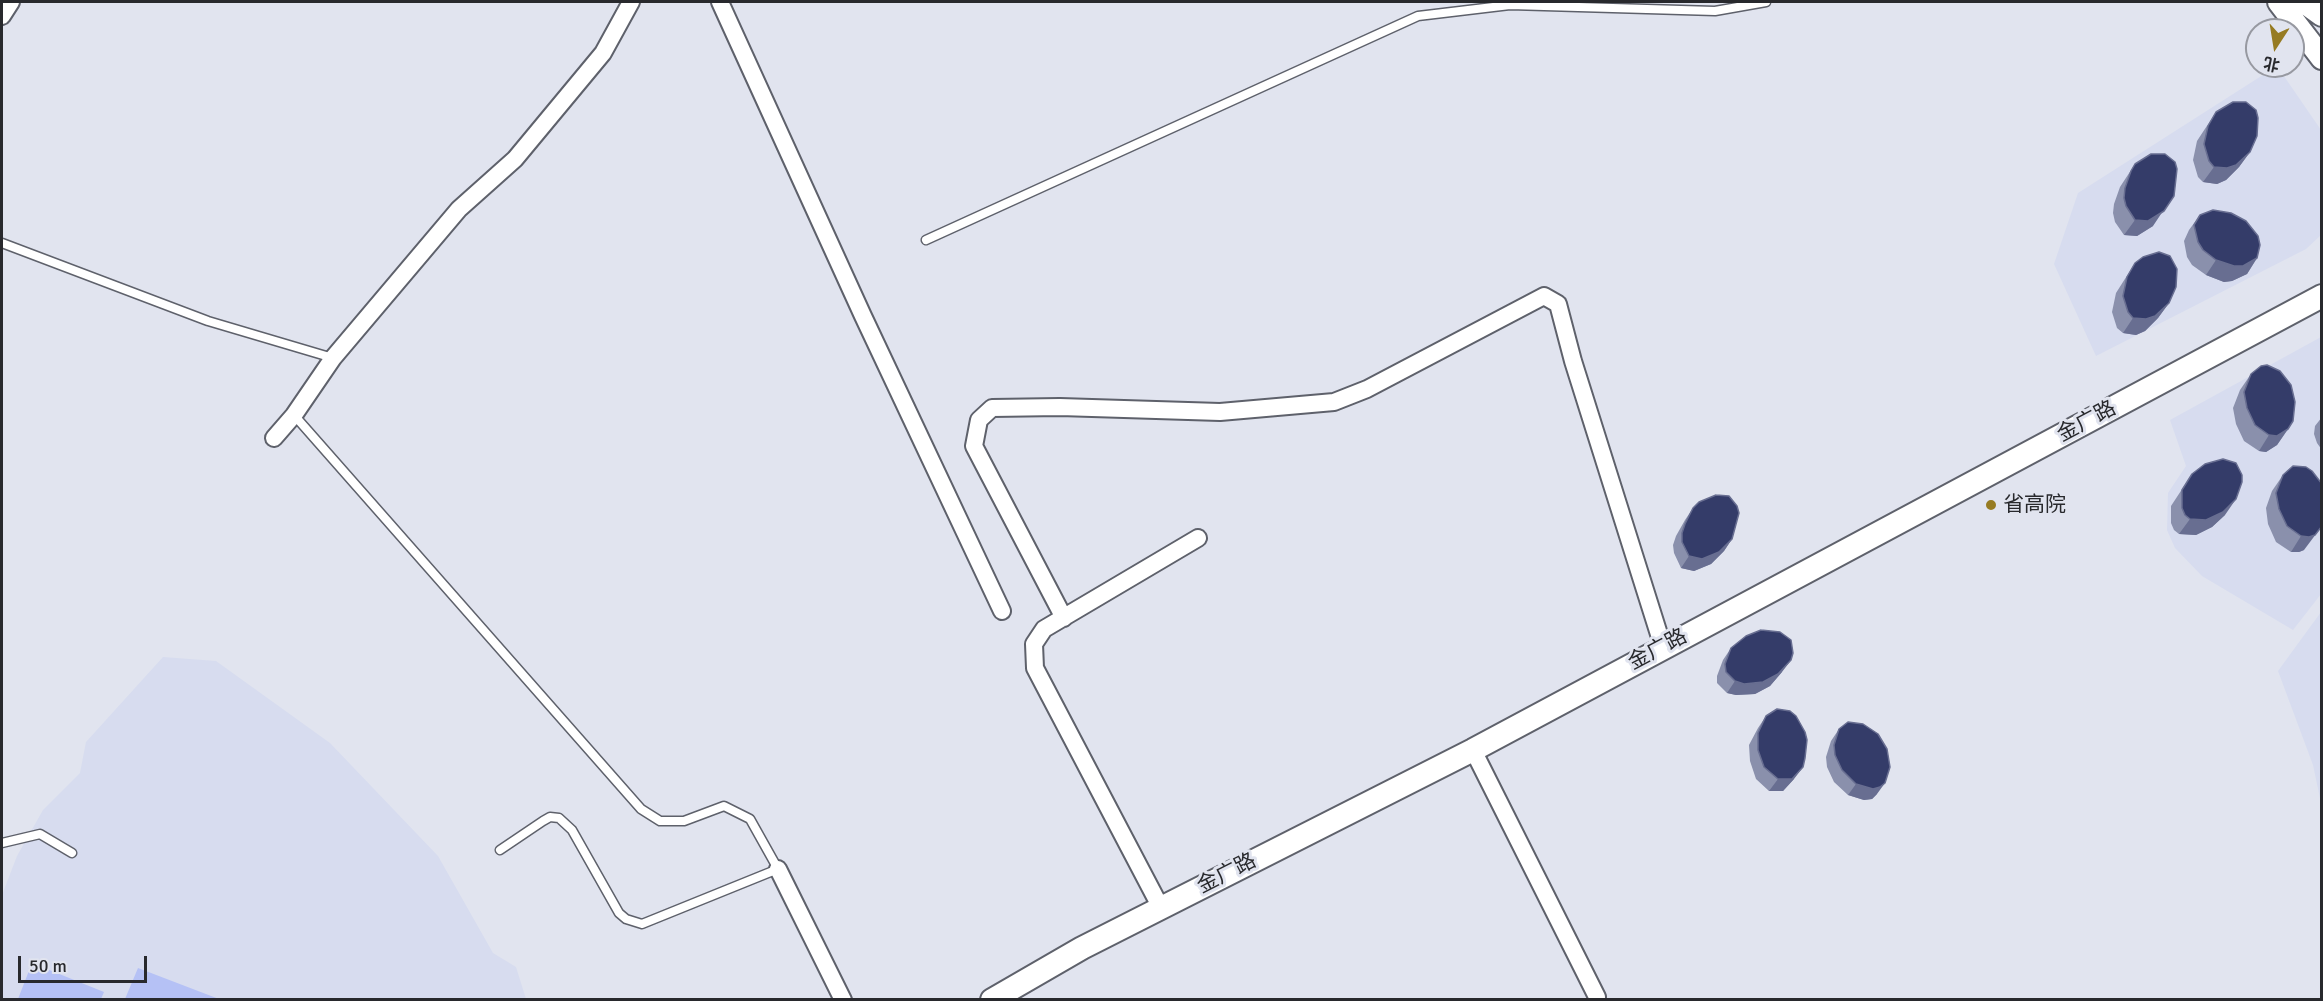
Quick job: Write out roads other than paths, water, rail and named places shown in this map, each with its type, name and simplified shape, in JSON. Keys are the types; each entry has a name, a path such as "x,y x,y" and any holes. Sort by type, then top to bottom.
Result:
{"street":[{"path":"2,16 11,2"},
{"path":"274,438 294,415 333,358 459,209 515,159 603,53 631,2"},
{"path":"720,2 863,316 1002,611"},
{"path":"2279,2 2322,58"},
{"path":"2304,2 2322,15"},
{"path":"1064,618 974,446 979,420 992,408 1060,406 1220,412 1334,402 1367,389 1544,296 1558,304 1573,361 1663,647"},
{"name":"金广路","path":"992,999 1082,948 1473,750 2322,296"},
{"path":"1161,908 1035,668 1034,644 1044,629 1198,538"},
{"path":"1473,750 1597,997"},
{"path":"778,869 843,999"}],"lane":[{"path":"926,240 1418,16 1510,5 1715,11 1766,2"},
{"path":"2,243 208,321 333,358"},
{"path":"294,415 641,809 660,821 684,821 724,806 750,819 778,869 642,924 626,919 619,913 572,830 559,818 550,817 500,850"},
{"path":"2,843 40,834 72,853"}],"place":[{"name":"省高院","path":"1991,505"}]}
